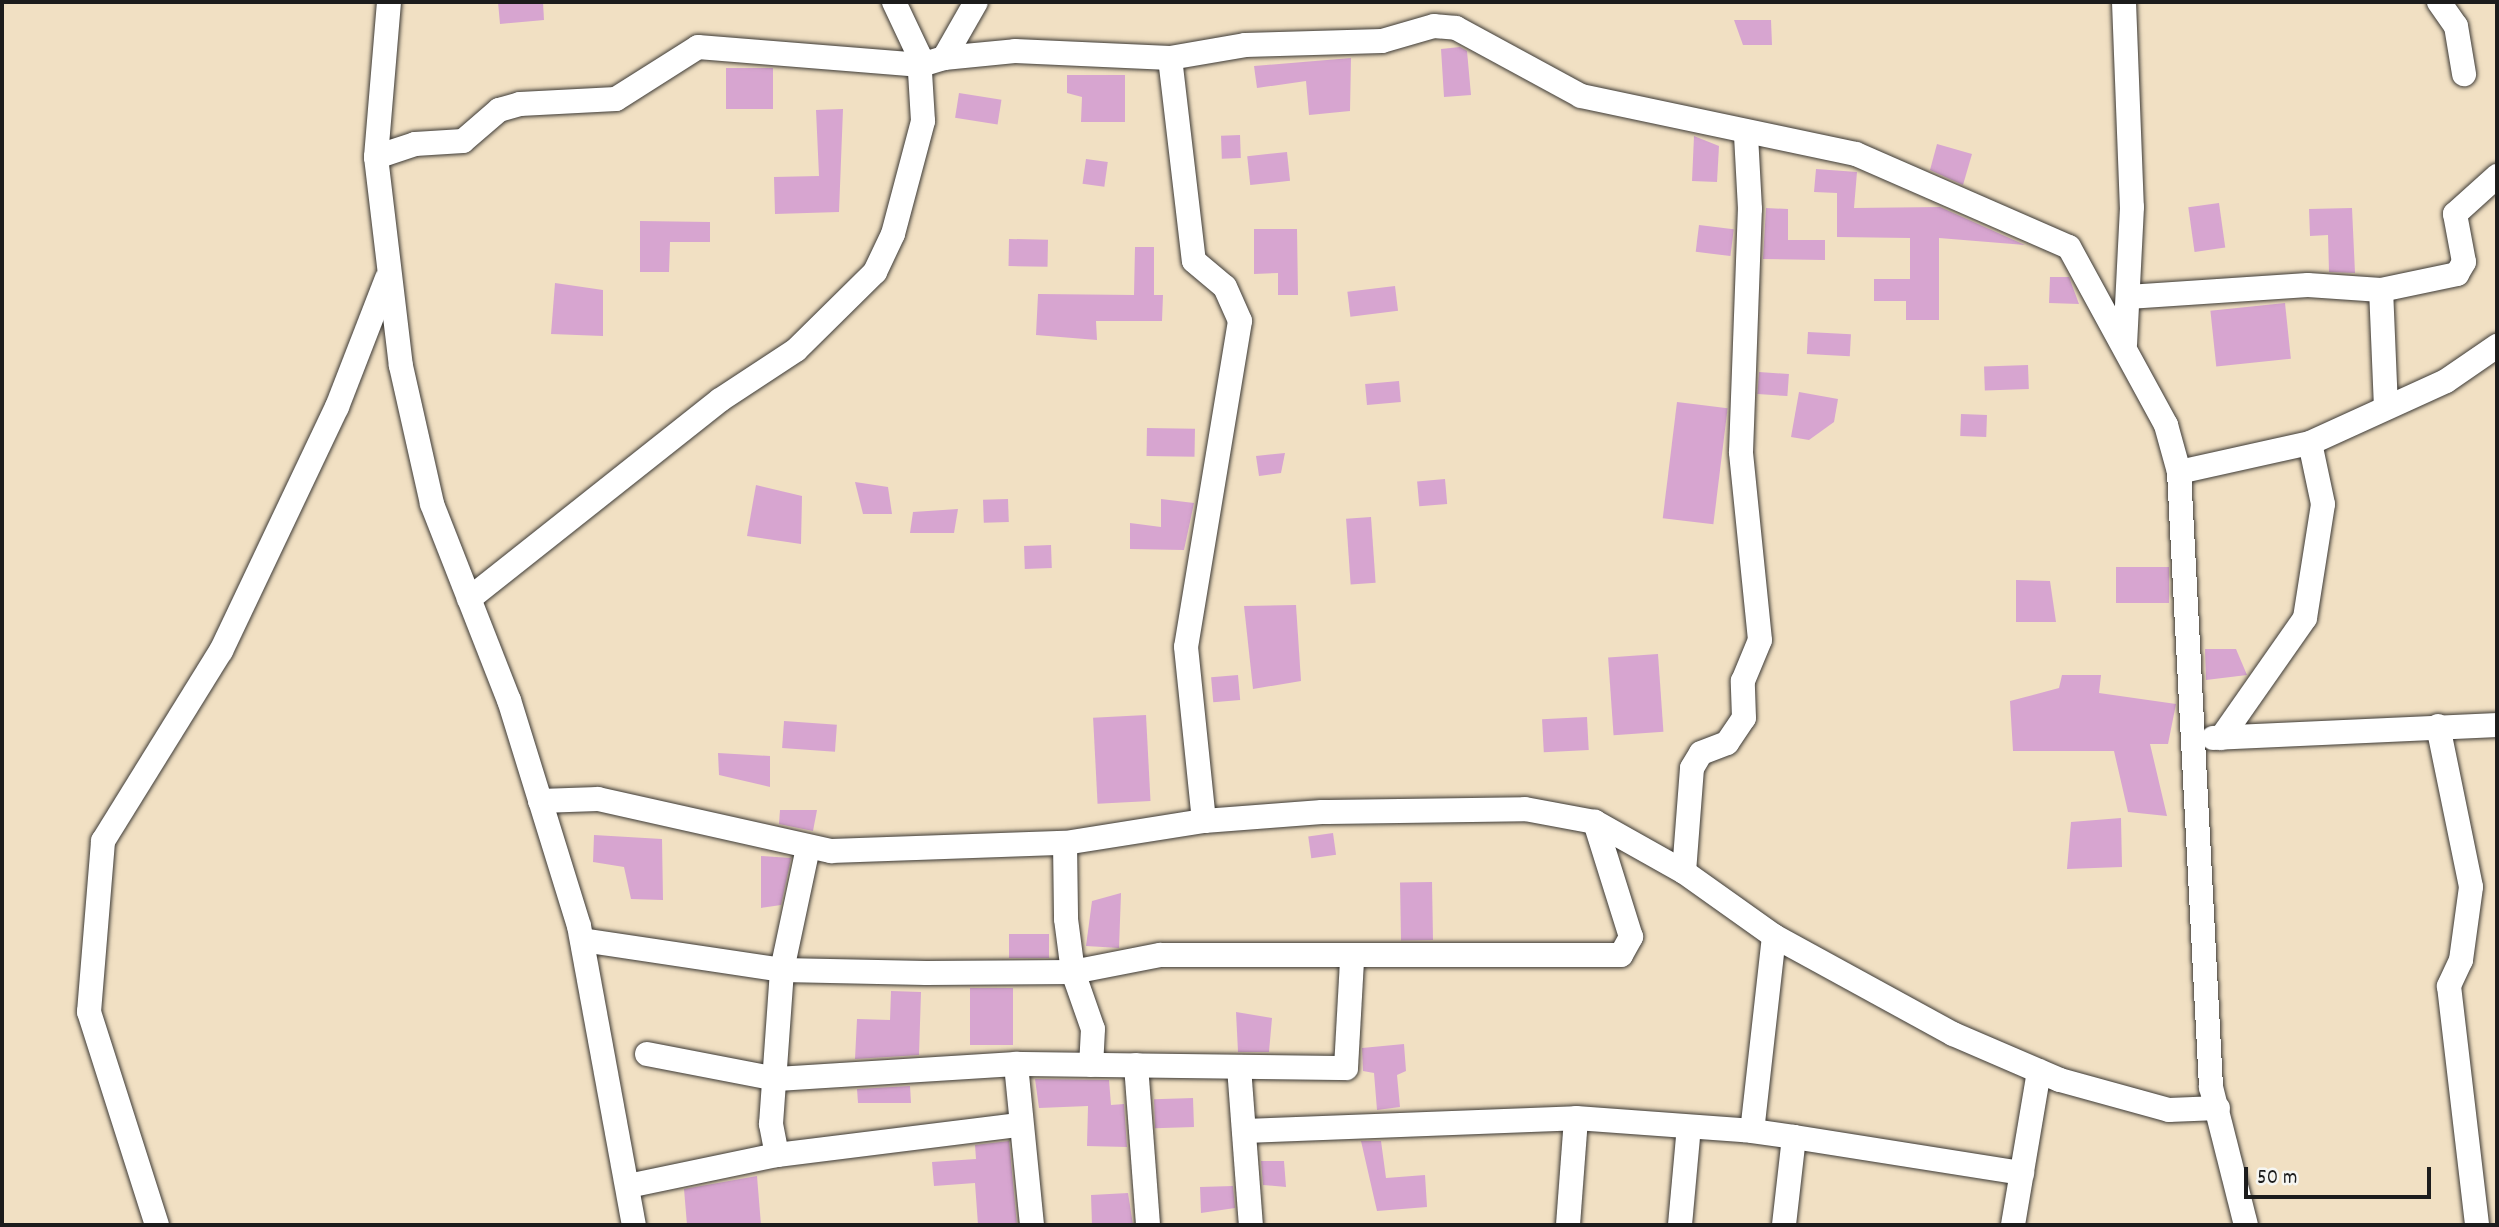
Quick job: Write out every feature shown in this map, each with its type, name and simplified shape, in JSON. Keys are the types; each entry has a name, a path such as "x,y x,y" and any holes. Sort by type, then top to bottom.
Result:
{"street":[{"path":"389,2 376,157 388,275 432,504 469,599 540,801 582,940 634,1225"},
{"path":"894,2 933,62"},
{"path":"469,599 720,400 796,350 875,272 914,162 933,62 976,2"},
{"path":"2124,2 2132,207 2125,344"},
{"path":"2439,2 2456,26 2464,74"},
{"path":"376,157 415,144 463,141 499,110 520,104 616,99 698,47 933,62 1015,51 1170,58 1245,45 1382,41 1434,26 1456,28 1581,96 1746,134 1856,154 2069,247 2125,344 2166,425 2179,472 2209,1050 2218,1108 2246,1225"},
{"path":"1170,58 1194,261 1225,287 1240,321 1186,647 1204,821"},
{"path":"1685,872 1692,768 1701,753 1727,743 1744,718 1743,681 1760,640 1741,452 1750,208 1746,134"},
{"path":"2128,297 2308,285 2381,290 2457,274 2464,262 2455,214 2497,176"},
{"path":"157,1225 89,1012 103,841 221,651 337,407 388,275"},
{"path":"2381,290 2386,408"},
{"path":"2179,472 2311,443 2446,381 2497,346"},
{"path":"2221,738 2305,618 2323,505 2311,443"},
{"path":"2191,740 2497,724"},
{"path":"2438,726 2471,887 2461,960 2449,986 2477,1225"},
{"path":"540,801 598,799 808,848 1066,843 1204,821 1322,812 1525,809 1595,822 1685,872 1773,936 1953,1034 2039,1071 2169,1110 2218,1108"},
{"path":"582,940 782,970 1073,972 1160,955 1352,959 1621,955 1631,937 1595,822"},
{"path":"1066,843 1073,972 1093,1029 1091,1065"},
{"path":"777,1155 771,1124 777,1079 782,970 808,848"},
{"path":"1752,1131 1773,936"},
{"path":"647,1054 777,1079 1016,1064 1346,1068 1352,959"},
{"path":"1016,1064 1019,1125 1032,1225"},
{"path":"1136,1065 1148,1225"},
{"path":"1239,1068 1251,1225"},
{"path":"2013,1225 2039,1071"},
{"path":"1245,1131 1576,1118 1752,1131 2022,1172"},
{"path":"1568,1225 1576,1118"},
{"path":"628,1186 777,1155 1019,1125"},
{"path":"1680,1225 1689,1127"},
{"path":"1784,1225 1794,1137"}],"building":[{"path":"498,2 543,2 544,20 500,24"},
{"path":"1734,20 1771,20 1772,45 1743,45"},
{"path":"1460,47 1467,51 1471,95 1444,97 1441,49"},
{"path":"1351,58 1350,111 1309,115 1306,81 1257,88 1254,66"},
{"path":"726,68 773,68 773,109 726,109"},
{"path":"1067,75 1125,75 1125,122 1081,122 1082,97 1067,93"},
{"path":"959,93 1001,100 998,124 955,118"},
{"path":"843,109 839,212 775,214 774,177 819,176 816,110"},
{"path":"1240,135 1241,158 1222,159 1221,136"},
{"path":"1694,136 1719,146 1717,182 1692,181"},
{"path":"1937,144 1972,154 1963,185 1930,170"},
{"path":"1287,152 1290,181 1250,185 1247,156"},
{"path":"1086,159 1108,162 1104,187 1083,184"},
{"path":"1816,169 1857,172 1854,208 1940,207 2025,245 1939,238 1939,320 1906,320 1906,301 1874,301 1874,279 1910,279 1910,238 1837,237 1837,193 1814,192"},
{"path":"2219,203 2225,248 2195,252 2188,207"},
{"path":"1766,208 1788,209 1788,240 1825,240 1825,260 1763,259"},
{"path":"2352,208 2355,273 2329,272 2328,235 2310,236 2309,209"},
{"path":"640,221 710,222 710,242 670,242 669,272 640,272"},
{"path":"1699,225 1734,229 1730,256 1696,252"},
{"path":"1254,229 1297,229 1298,295 1278,295 1278,273 1254,274"},
{"path":"1009,239 1048,240 1048,267 1009,266"},
{"path":"1135,247 1154,247 1154,295 1163,295 1162,321 1096,321 1097,340 1036,335 1038,294 1134,295"},
{"path":"2050,277 2069,277 2079,304 2049,303"},
{"path":"555,283 603,290 603,336 551,334"},
{"path":"1395,286 1398,311 1350,317 1347,292"},
{"path":"2285,303 2291,359 2216,367 2210,311"},
{"path":"1808,332 1851,334 1850,356 1807,354"},
{"path":"2028,365 2029,389 1985,391 1984,367"},
{"path":"1759,372 1789,374 1787,396 1757,394"},
{"path":"1399,381 1401,402 1367,405 1365,384"},
{"path":"1799,392 1838,399 1834,422 1809,440 1791,437"},
{"path":"1677,402 1728,408 1713,524 1663,518"},
{"path":"1961,414 1987,415 1986,437 1960,436"},
{"path":"1147,428 1195,429 1195,457 1147,456"},
{"path":"1285,453 1281,473 1259,476 1256,456"},
{"path":"1445,479 1447,504 1419,506 1417,481"},
{"path":"855,482 888,487 892,514 863,514"},
{"path":"756,485 802,496 801,544 747,536"},
{"path":"1008,499 1009,522 984,523 983,500"},
{"path":"1161,499 1194,503 1184,550 1130,549 1130,523 1161,527"},
{"path":"958,509 954,533 910,533 913,512"},
{"path":"1371,517 1376,583 1351,585 1346,519"},
{"path":"1051,545 1052,568 1025,569 1024,546"},
{"path":"2116,567 2169,567 2169,603 2116,603"},
{"path":"2016,580 2050,581 2056,622 2016,622"},
{"path":"1296,605 1301,681 1253,689 1244,606"},
{"path":"2205,649 2236,649 2247,675 2206,680"},
{"path":"1658,654 1663,732 1614,735 1608,657"},
{"path":"1238,675 1240,700 1213,702 1211,677"},
{"path":"2062,675 2101,675 2099,693 2176,704 2168,744 2150,744 2167,816 2128,812 2114,751 2013,751 2010,701 2059,688"},
{"path":"1146,715 1151,801 1098,804 1093,718"},
{"path":"1587,717 1589,750 1544,752 1542,719"},
{"path":"784,721 837,725 835,752 782,748"},
{"path":"718,753 770,756 770,787 719,775"},
{"path":"780,810 817,810 813,831 779,824"},
{"path":"2121,818 2122,867 2067,869 2071,822"},
{"path":"1333,833 1336,855 1311,858 1308,836"},
{"path":"594,835 662,839 663,900 631,899 624,867 593,862"},
{"path":"761,856 791,858 781,905 761,908"},
{"path":"1432,882 1433,940 1401,941 1400,883"},
{"path":"1121,893 1119,948 1086,946 1092,901"},
{"path":"1009,934 1049,934 1049,958 1009,958"},
{"path":"970,988 1013,988 1013,1045 970,1045"},
{"path":"891,991 921,992 919,1055 855,1059 857,1019 890,1020"},
{"path":"1236,1012 1272,1018 1269,1052 1238,1052"},
{"path":"1404,1044 1406,1071 1397,1075 1400,1107 1377,1110 1374,1073 1363,1071 1362,1048"},
{"path":"1035,1079 1109,1080 1111,1105 1124,1104 1127,1147 1087,1146 1088,1106 1039,1108"},
{"path":"910,1086 911,1103 858,1103 857,1089"},
{"path":"1193,1098 1194,1127 1155,1128 1154,1099"},
{"path":"1009,1141 1017,1225 978,1225 975,1183 934,1186 932,1162 976,1159 975,1145"},
{"path":"1361,1141 1381,1141 1386,1178 1425,1175 1427,1207 1377,1211"},
{"path":"1261,1161 1284,1161 1286,1187 1263,1185"},
{"path":"757,1176 761,1225 687,1225 684,1189"},
{"path":"1233,1186 1235,1208 1201,1213 1200,1187"},
{"path":"1128,1193 1133,1225 1092,1225 1091,1195"}]}
